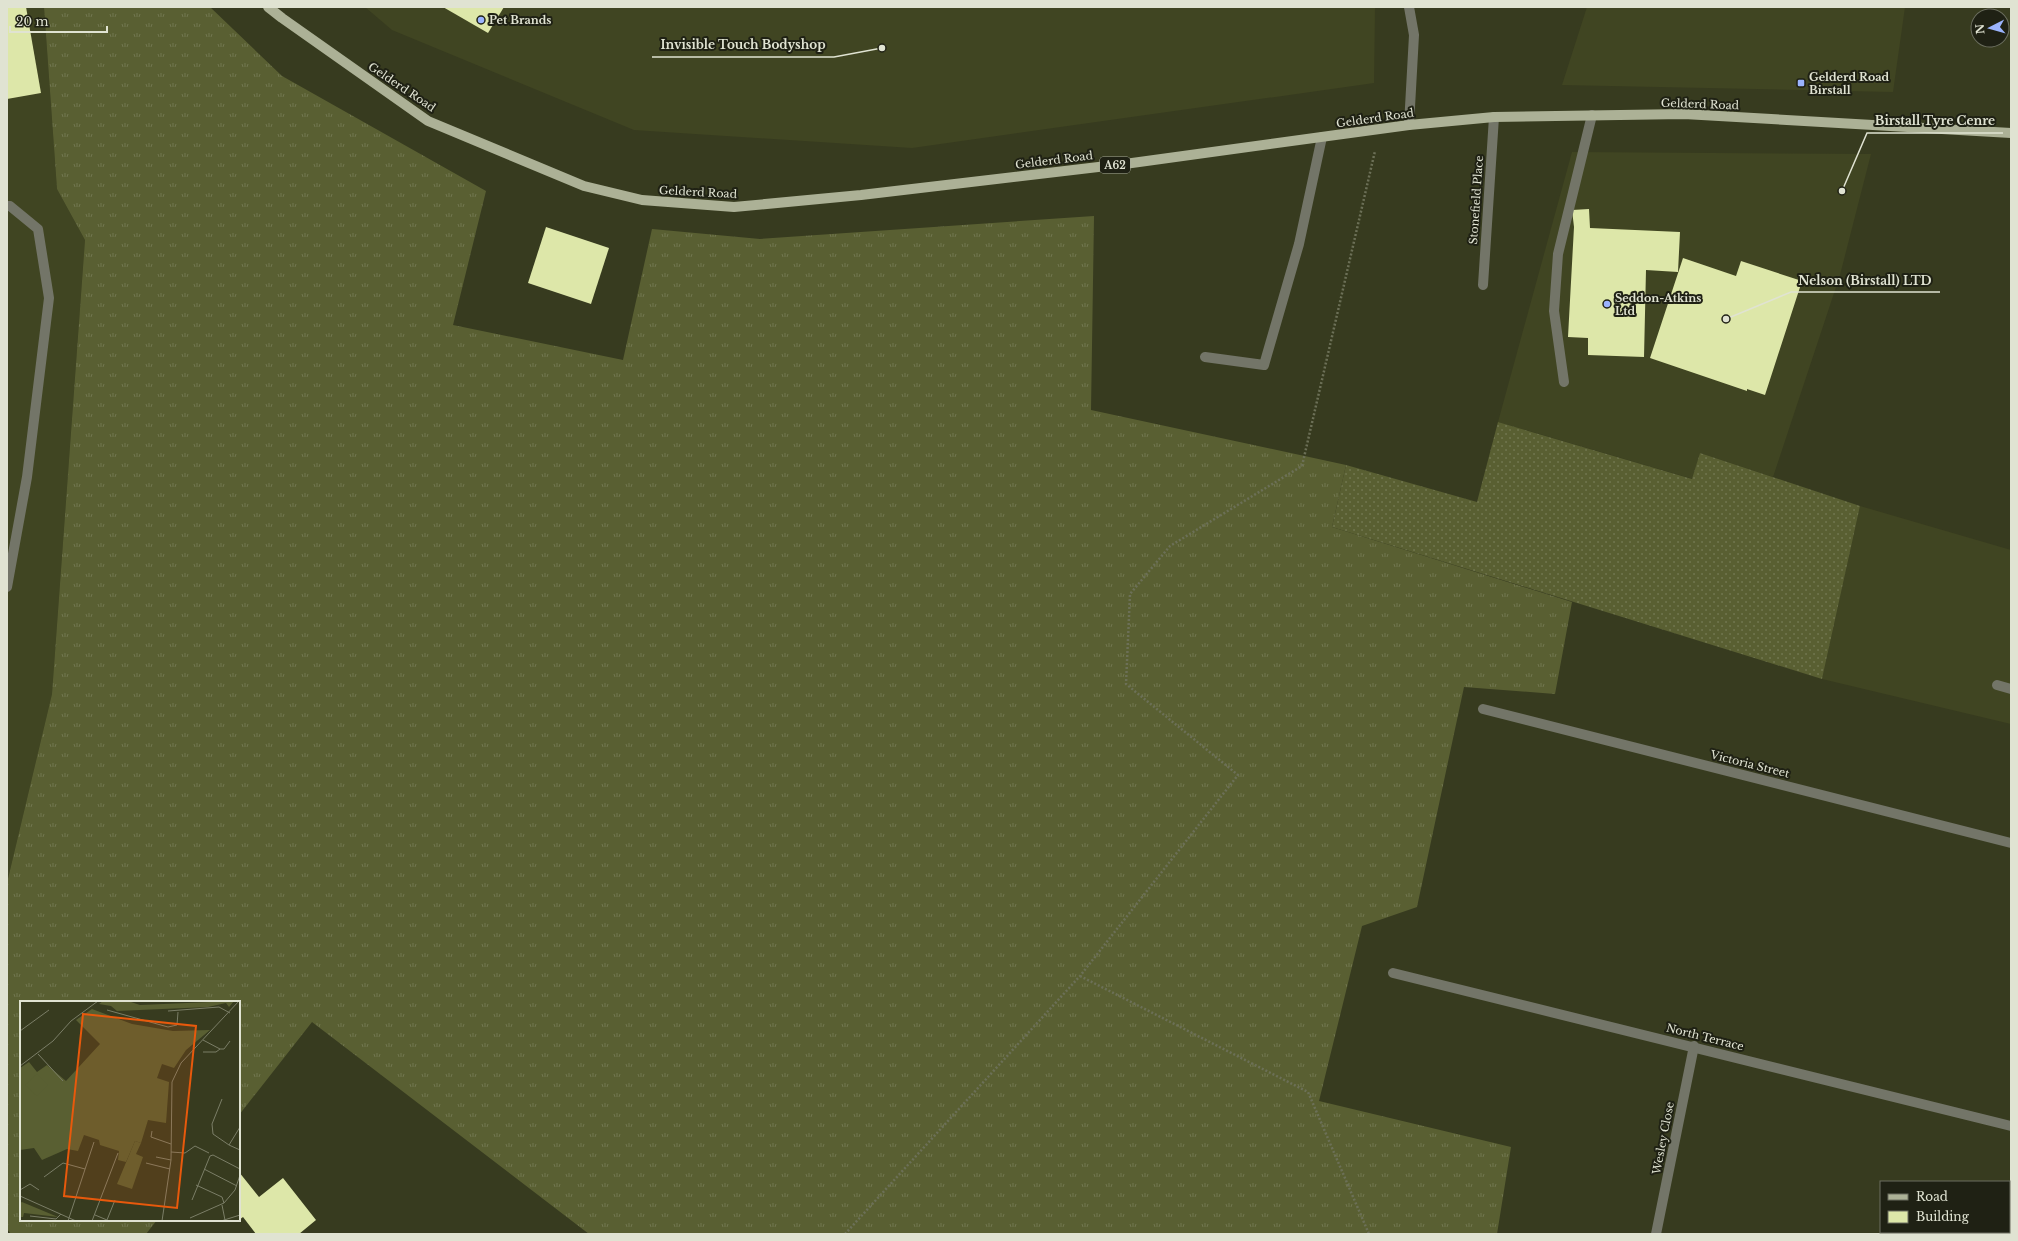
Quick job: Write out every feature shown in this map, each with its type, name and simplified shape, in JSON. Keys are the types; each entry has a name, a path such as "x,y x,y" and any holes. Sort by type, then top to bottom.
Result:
{"main road":[{"name":"Gelderd Road","path":"268,7 428,120 584,186 642,200 734,207 861,195 1132,163 1409,125 1494,117 1684,114 2011,133"}],"street":[{"path":"1409,7 1414,35 1409,125"},
{"path":"1564,382 1554,311 1558,254 1592,115"},
{"name":"Stonefield Place","path":"1483,285 1494,117"},
{"path":"1205,357 1264,365 1299,244 1322,137"},
{"path":"7,206 10,206 38,229 49,298 27,477 7,587"},
{"path":"1997,685 2011,689"},
{"name":"Victoria Street","path":"1483,709 2011,843"},
{"name":"North Terrace","path":"1393,974 1694,1046 2011,1126"},
{"name":"Wesley Close","path":"1656,1234 1694,1046"}],"path":[{"path":"845,1234 1080,976 1238,775 1126,684 1130,594 1170,546 1302,466 1380,129"},
{"path":"1080,976 1308,1092 1370,1234"}],"shaded area":[{"path":"7,7 44,7 57,189 85,240 52,694 7,883"},
{"path":"365,7 1375,7 1374,83 912,148 634,130 392,30"},
{"path":"1587,7 1905,7 1893,92 1562,85"},
{"path":"1572,152 1871,154 1840,275 1773,477 1700,453 1693,479 1498,422"},
{"path":"1860,506 2011,550 2011,724 1822,679"}],"green space":[{"path":"44,7 210,7 282,76 486,191 453,325 623,360 652,229 760,239 1094,216 1091,410 1346,465 1332,527 1572,602 1555,694 1464,687 1417,907 1362,926 1319,1101 1511,1147 1497,1234 589,1234 312,1022 240,1114 240,1001 20,1001 20,1221 156,1221 146,1234 11,1234 7,1229 7,883 52,694 85,240 57,189"},
{"path":"1498,422 1692,479 1700,453 1860,506 1822,679 1332,527 1346,465 1477,502"}],"building":[{"path":"7,7 26,7 41,93 7,99"},
{"name":"Pet Brands","path":"443,7 504,7 488,33"},
{"name":"Seddon-Atkins Ltd","path":"1589,209 1590,228 1680,232 1678,272 1646,270 1644,357 1588,355 1588,338 1568,337 1574,227 1572,210"},
{"path":"546,227 609,248 591,304 528,283"},
{"path":"1683,258 1736,276 1741,261 1802,281 1765,395 1747,389 1747,391 1650,358"},
{"path":"240,1173 259,1197 283,1178 316,1220 299,1234 256,1234 243,1217 240,1219"}],"place":[{"name":"Pet Brands","path":"481,20"},
{"name":"Invisible Touch Bodyshop","path":"882,48"},
{"name":"Gelderd Road Birstall","path":"1801,83"},
{"name":"Birstall Tyre Cenre","path":"1842,191"},
{"name":"Seddon-Atkins Ltd","path":"1607,304"},
{"name":"Nelson (Birstall) LTD","path":"1726,319"}]}
